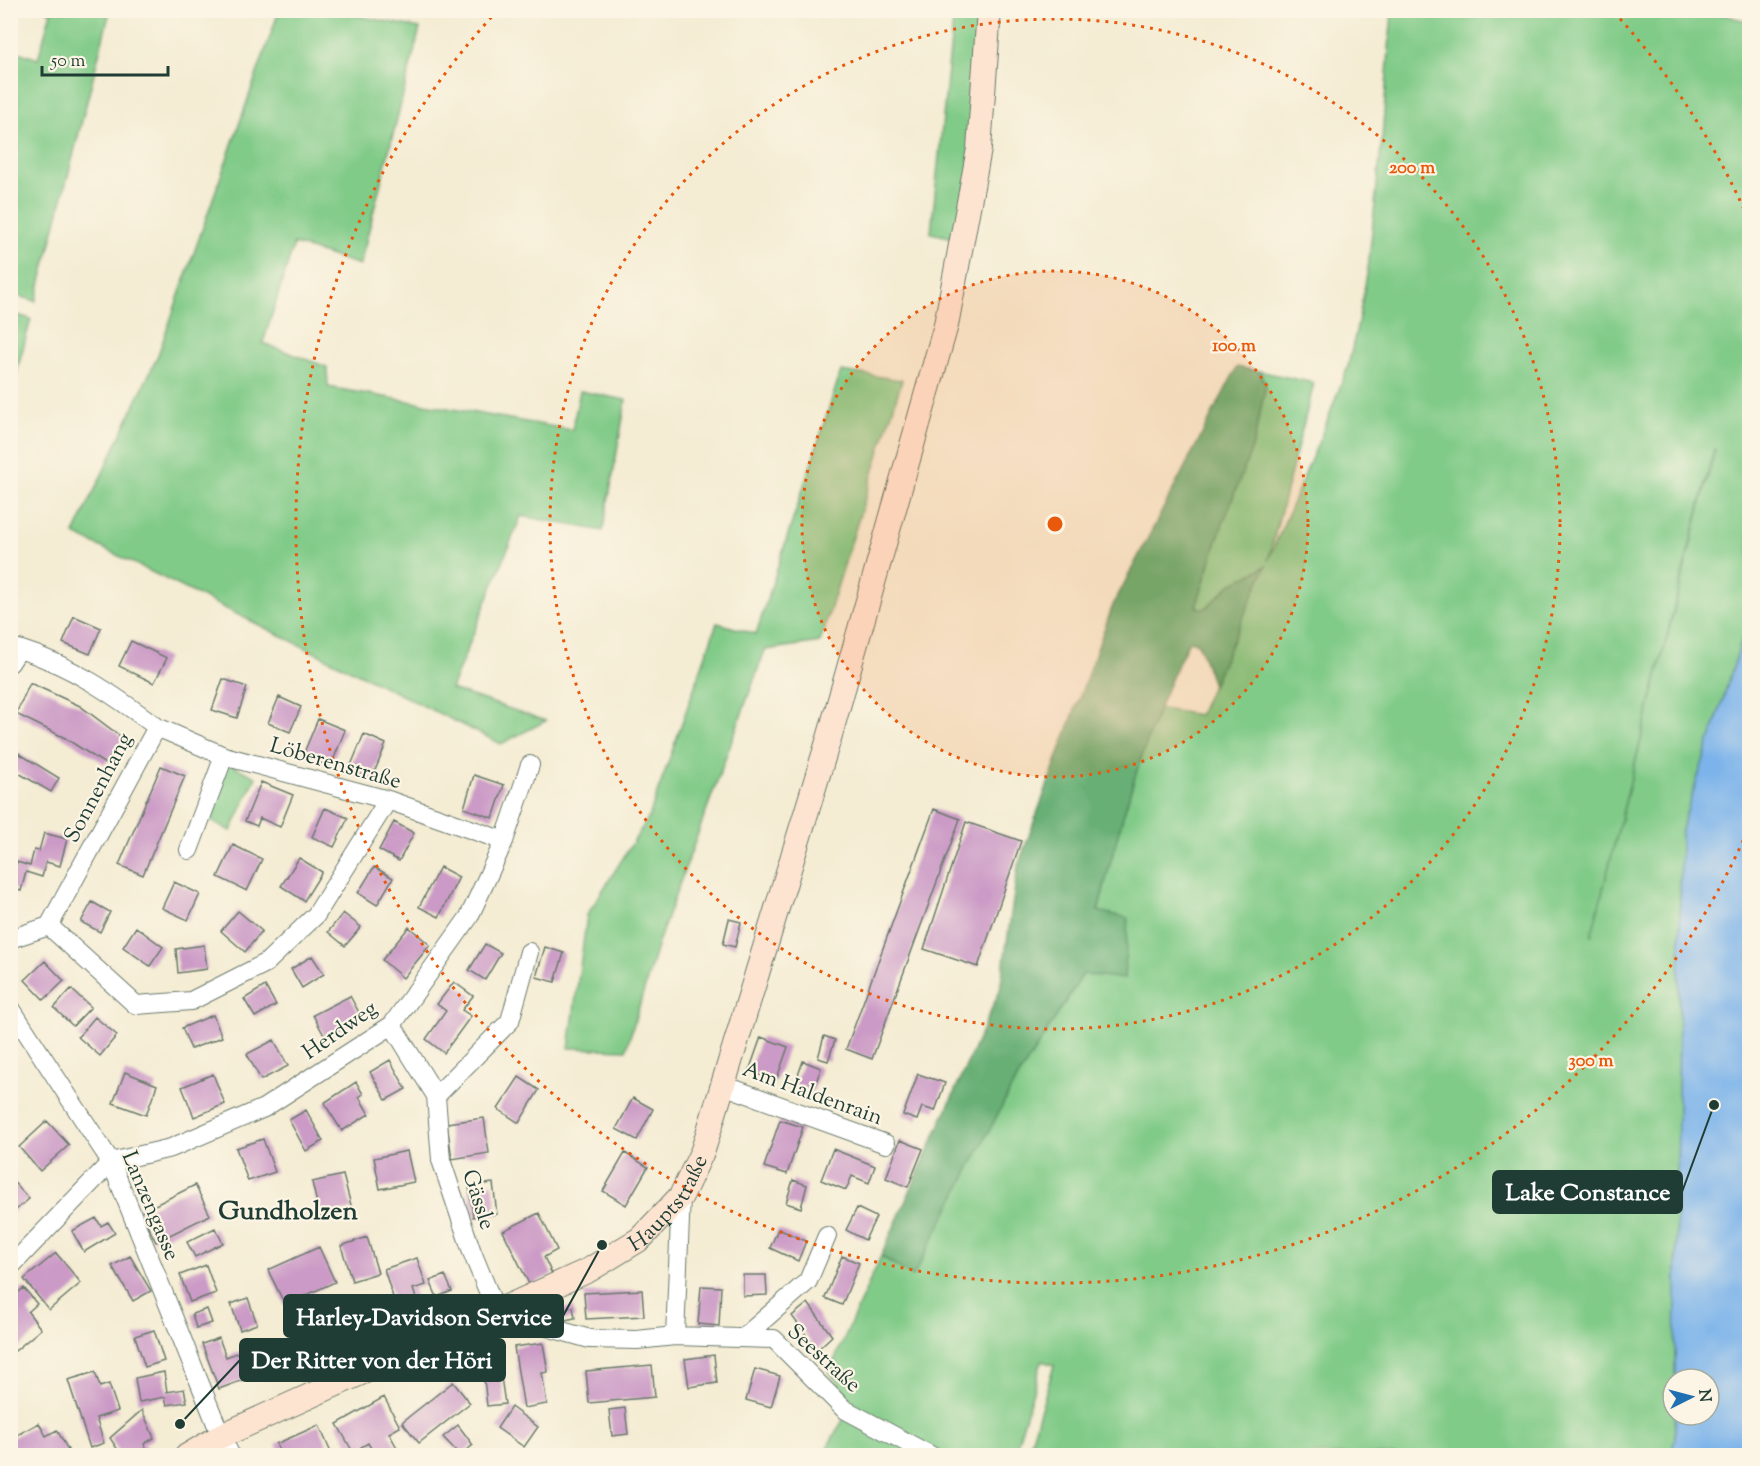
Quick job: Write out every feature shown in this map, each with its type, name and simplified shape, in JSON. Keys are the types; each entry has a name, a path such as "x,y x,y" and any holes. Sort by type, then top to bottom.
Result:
{"main road":[{"name":"Hauptstraße","path":"187,1455 226,1446 589,1270 640,1239 681,1196 703,1150 793,859 946,325 979,149 989,10"}],"street":[{"name":"Sonnenhang","path":"10,663 19,649 52,659 117,697 157,727 49,926"},
{"name":"Löberenstraße","path":"157,727 224,756 388,800 504,841"},
{"path":"189,850 224,756"},
{"name":"Herdweg","path":"111,1162 171,1148 264,1108 392,1025 468,917 504,841 530,765"},
{"path":"10,939 49,926 136,1005 191,1001 266,963 316,915 388,800"},
{"path":"436,1096 510,1021 530,952"},
{"name":"Lanzengasse","path":"10,1007 111,1162 226,1446"},
{"name":"Gässle","path":"392,1025 436,1096 441,1160 472,1252 497,1313"},
{"name":"Am Haldenrain","path":"723,1085 886,1144"},
{"path":"10,1267 111,1162"},
{"path":"675,1336 681,1196"},
{"path":"744,1337 808,1281 827,1236"},
{"name":"Seestraße","path":"497,1313 590,1339 637,1340 675,1336 774,1339 844,1409 932,1455"}],"green space":[{"path":"1708,10 1749,22 1749,618 1681,830 1675,1367 1661,1367 1661,1427 1675,1427 1671,1455 1027,1455 1054,1365 1042,1361 1014,1455 822,1456 853,1403 829,1372 881,1256 913,1276 1013,1085 1083,974 1120,823 1157,708 1199,715 1265,567 1231,584 1205,609 1196,607 1266,385 1259,371 1314,383 1268,561 1348,366 1368,269 1382,139 1392,11","holes":["1714,449 1715,449 1591,937"]},
{"path":"47,11 110,11 36,301 11,294 10,49 38,59 51,12"},
{"path":"279,11 334,11 420,28 360,265 294,244 263,343 327,367 328,387 572,430 580,391 626,400 603,531 521,516 451,689 546,721 501,744 74,534 158,355"},
{"path":"954,11 989,11 962,240 931,233"},
{"path":"10,313 31,319 11,393"},
{"path":"1237,367 1259,371 1266,385 1253,445 1219,534 1196,607 1205,609 1231,584 1266,566 1213,685 1198,643 1189,641 1147,740 1098,911 1128,918 1124,979 1083,974 1013,1085 913,1277 881,1256 1000,990 1018,866 1113,605"},
{"path":"841,371 902,380 820,642 765,650 659,940 626,1050 569,1048 587,915 649,817 717,623 756,634"},
{"path":"227,763 256,777 231,831 205,818"}],"water":[{"path":"1749,618 1749,1455 1671,1455 1675,1427 1721,1427 1721,1367 1675,1367 1681,830"}],"building":[{"path":"74,616 101,628 90,654 63,643"},
{"path":"131,641 167,658 154,683 119,666"},
{"path":"223,679 247,687 237,718 212,710"},
{"path":"30,683 80,706 124,739 105,764 65,738 16,714"},
{"path":"279,697 301,707 290,732 268,723"},
{"path":"318,719 345,730 331,766 303,755"},
{"path":"364,734 386,744 371,780 349,770"},
{"path":"10,748 59,778 51,792 10,768"},
{"path":"161,766 185,776 143,875 119,865"},
{"path":"474,775 504,785 493,818 464,808"},
{"path":"261,782 293,795 280,827 260,818 257,826 245,821"},
{"path":"325,808 348,818 334,847 312,837"},
{"path":"934,809 960,819 872,1059 846,1049"},
{"path":"394,822 414,833 399,861 379,850"},
{"path":"966,822 1021,841 978,967 924,949"},
{"path":"44,833 67,839 60,866 46,862 42,877 26,872 21,891 10,888 10,871 14,872 17,862 30,866 34,850 39,851"},
{"path":"233,845 262,859 247,891 218,877"},
{"path":"299,858 322,872 304,901 281,886"},
{"path":"374,867 393,878 377,905 358,893"},
{"path":"440,867 459,877 439,917 419,907"},
{"path":"174,882 200,894 188,920 162,908"},
{"path":"92,902 110,912 100,932 81,922"},
{"path":"238,911 262,931 245,952 221,931"},
{"path":"343,913 361,927 345,946 328,932"},
{"path":"729,919 741,922 735,947 723,944"},
{"path":"136,927 163,947 150,966 123,947"},
{"path":"409,927 430,945 403,978 382,960"},
{"path":"485,944 501,953 485,980 469,970"},
{"path":"204,945 207,969 178,973 176,949"},
{"path":"545,947 564,953 555,982 536,977"},
{"path":"312,956 324,974 302,988 291,969"},
{"path":"45,961 64,981 44,1000 25,980"},
{"path":"454,982 473,996 462,1010 471,1016 444,1053 426,1039 446,1011 437,1004"},
{"path":"265,986 276,1005 255,1017 244,999"},
{"path":"71,989 91,1007 73,1026 54,1008"},
{"path":"350,996 362,1018 325,1037 313,1015"},
{"path":"213,1015 222,1037 191,1049 182,1028"},
{"path":"95,1017 117,1035 100,1056 78,1037"},
{"path":"824,1036 835,1040 828,1061 818,1058"},
{"path":"761,1037 788,1047 776,1081 749,1071"},
{"path":"274,1040 288,1066 261,1080 247,1054"},
{"path":"390,1060 406,1089 386,1100 370,1072"},
{"path":"803,1061 821,1068 813,1091 795,1084"},
{"path":"125,1072 157,1085 146,1115 113,1103"},
{"path":"213,1074 225,1104 194,1117 182,1087"},
{"path":"918,1074 945,1083 935,1111 922,1107 917,1120 903,1115"},
{"path":"519,1077 539,1090 519,1123 498,1109"},
{"path":"356,1082 363,1094 359,1097 369,1114 342,1131 324,1103"},
{"path":"633,1098 653,1109 637,1140 616,1129"},
{"path":"306,1110 323,1141 306,1151 289,1120"},
{"path":"484,1118 489,1153 452,1159 447,1123"},
{"path":"780,1120 803,1127 787,1174 764,1167"},
{"path":"47,1121 69,1145 40,1171 19,1147"},
{"path":"263,1139 275,1172 248,1181 236,1148"},
{"path":"900,1140 923,1149 908,1187 886,1178"},
{"path":"833,1149 875,1166 869,1183 852,1176 846,1190 821,1180"},
{"path":"407,1151 414,1182 380,1189 374,1158"},
{"path":"625,1153 648,1167 626,1205 603,1191"},
{"path":"343,1175 352,1209 320,1217 312,1182"},
{"path":"10,1178 29,1199 10,1215"},
{"path":"793,1180 807,1185 801,1208 786,1203"},
{"path":"493,1183 497,1214 473,1217 469,1186"},
{"path":"195,1185 210,1215 156,1242 141,1212"},
{"path":"857,1208 876,1217 865,1240 846,1230"},
{"path":"539,1213 557,1250 544,1257 552,1274 530,1286 503,1231"},
{"path":"96,1218 101,1226 108,1222 115,1233 84,1252 72,1231"},
{"path":"215,1228 223,1243 195,1257 187,1242"},
{"path":"778,1229 806,1241 798,1261 770,1248"},
{"path":"367,1237 378,1273 352,1281 341,1246"},
{"path":"319,1247 335,1282 285,1305 268,1270"},
{"path":"56,1253 81,1283 49,1310 24,1279"},
{"path":"130,1256 151,1291 133,1301 112,1266"},
{"path":"842,1256 859,1263 842,1305 825,1298"},
{"path":"417,1258 426,1285 413,1289 426,1329 405,1335 384,1269"},
{"path":"206,1265 216,1293 190,1302 180,1275"},
{"path":"445,1275 452,1291 437,1297 430,1281"},
{"path":"743,1275 766,1275 767,1295 743,1296"},
{"path":"701,1286 721,1287 719,1326 698,1324"},
{"path":"24,1288 37,1304 28,1312 41,1329 15,1351 10,1345 10,1299"},
{"path":"642,1290 644,1316 586,1319 584,1293"},
{"path":"248,1298 257,1324 240,1330 231,1304"},
{"path":"808,1303 832,1336 817,1350 792,1316"},
{"path":"573,1307 575,1318 560,1321 558,1310"},
{"path":"207,1309 212,1323 196,1328 192,1314"},
{"path":"318,1314 332,1348 308,1358 293,1325"},
{"path":"154,1330 164,1361 145,1367 135,1336"},
{"path":"219,1338 226,1357 266,1342 275,1368 219,1389 202,1344"},
{"path":"543,1343 548,1372 542,1373 547,1404 524,1408 514,1347"},
{"path":"714,1355 717,1383 689,1387 685,1359"},
{"path":"652,1365 655,1397 589,1403 586,1371"},
{"path":"755,1369 780,1376 771,1407 746,1400"},
{"path":"95,1372 100,1387 109,1384 118,1411 96,1418 104,1443 90,1448 68,1380"},
{"path":"164,1372 167,1392 184,1389 187,1402 167,1405 165,1397 139,1402 135,1378"},
{"path":"501,1377 505,1404 487,1406 484,1379"},
{"path":"453,1382 470,1403 419,1443 402,1422"},
{"path":"384,1397 400,1427 389,1433 401,1455 375,1455 368,1443 353,1452 337,1424"},
{"path":"511,1407 538,1427 524,1447 497,1428"},
{"path":"625,1408 628,1434 612,1436 609,1410"},
{"path":"142,1410 154,1438 144,1444 150,1455 109,1455 118,1450 110,1438"},
{"path":"39,1423 46,1436 57,1430 68,1450 58,1455 15,1455 10,1447 10,1439"},
{"path":"319,1425 332,1455 281,1455 276,1444"},
{"path":"458,1425 473,1445 460,1455 443,1437"}],"place":[{"name":"Lake Constance","path":"1714,1105"},
{"name":"Harley-Davidson Service","path":"602,1245"},
{"name":"Der Ritter von der Höri","path":"180,1424"}],"district":[{"name":"Gundholzen","path":"288,1210"}]}
